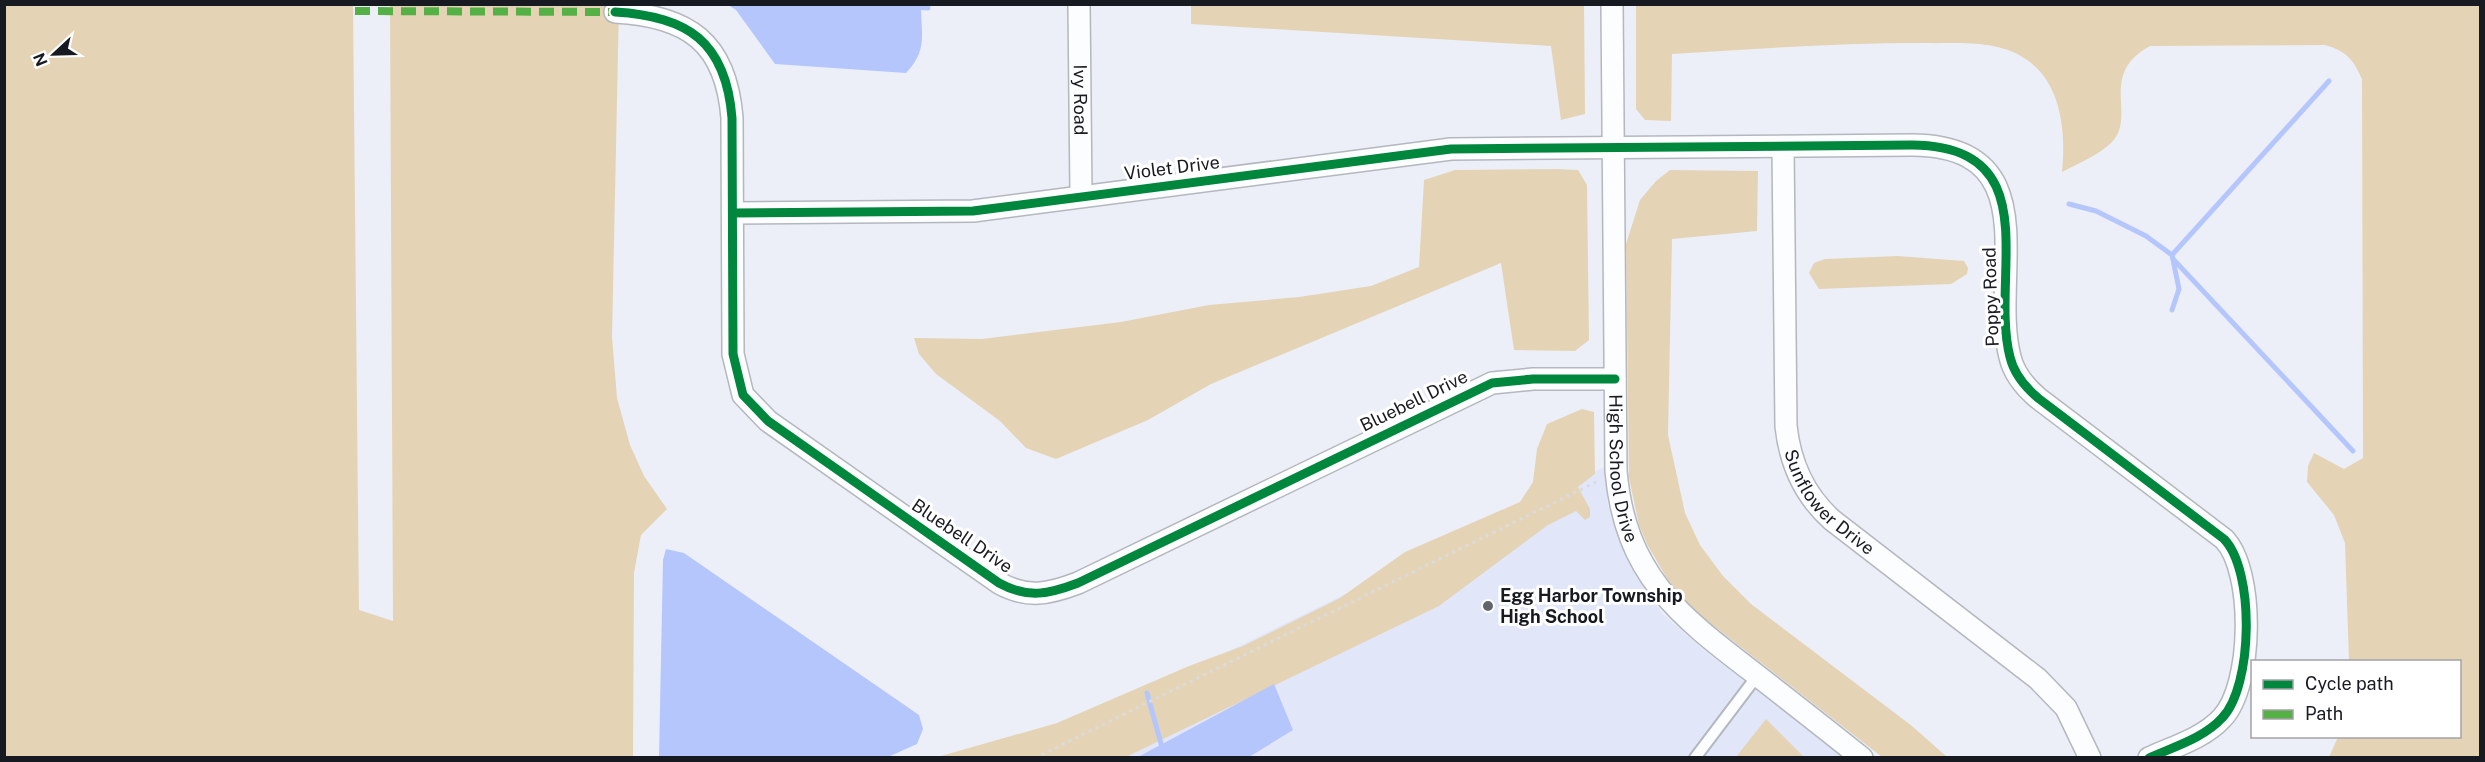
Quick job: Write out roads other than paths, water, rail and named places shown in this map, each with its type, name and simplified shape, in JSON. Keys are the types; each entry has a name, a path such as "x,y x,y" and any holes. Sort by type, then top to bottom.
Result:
{"street":[{"name":"Ivy Road","path":"1079,4 1082,196"},
{"name":"High School Drive","path":"1612,4 1617,486 1624,519 1635,549 1657,586 1678,612 1862,758"},
{"name":"Bluebell Drive","path":"615,12 644,13 676,22 709,48 724,73 730,94 734,213 733,354 743,395 768,421 999,583 1018,592 1050,593 1078,583 1492,383 1533,379 1615,379"},
{"name":"Poppy Road","path":"1613,148 1931,145 1959,152 1981,167 1998,191 2004,208 2008,349 2021,381 2038,398 2224,539 2235,554 2241,573 2245,630 2244,668 2239,692 2218,723 2201,734 2149,758"},
{"name":"Sunflower Drive","path":"1783,147 1786,426 1791,456 1802,482 1810,496 1832,520 2038,679 2066,708 2090,758"},
{"name":"Violet Drive","path":"734,213 973,211 1451,149 1613,148"}],"lane":[{"path":"1695,758 1757,676"}],"water":[{"path":"728,5 921,5 922,42 918,57 906,73 775,64 736,10"},
{"path":"666,549 684,553 919,715 923,729 917,744 888,757 659,757 663,560"},
{"path":"1274,684 1293,730 1249,757 1138,757"}],"waterway":[{"path":"915,7 928,8"},
{"path":"2172,310 2179,289 2172,255 2329,81"},
{"path":"2069,204 2096,211 2146,236 2172,255"},
{"path":"2174,260 2353,451"},
{"path":"1147,693 1165,758"}],"place":[{"name":"Egg Harbor Township High School","path":"1488,606"}]}
